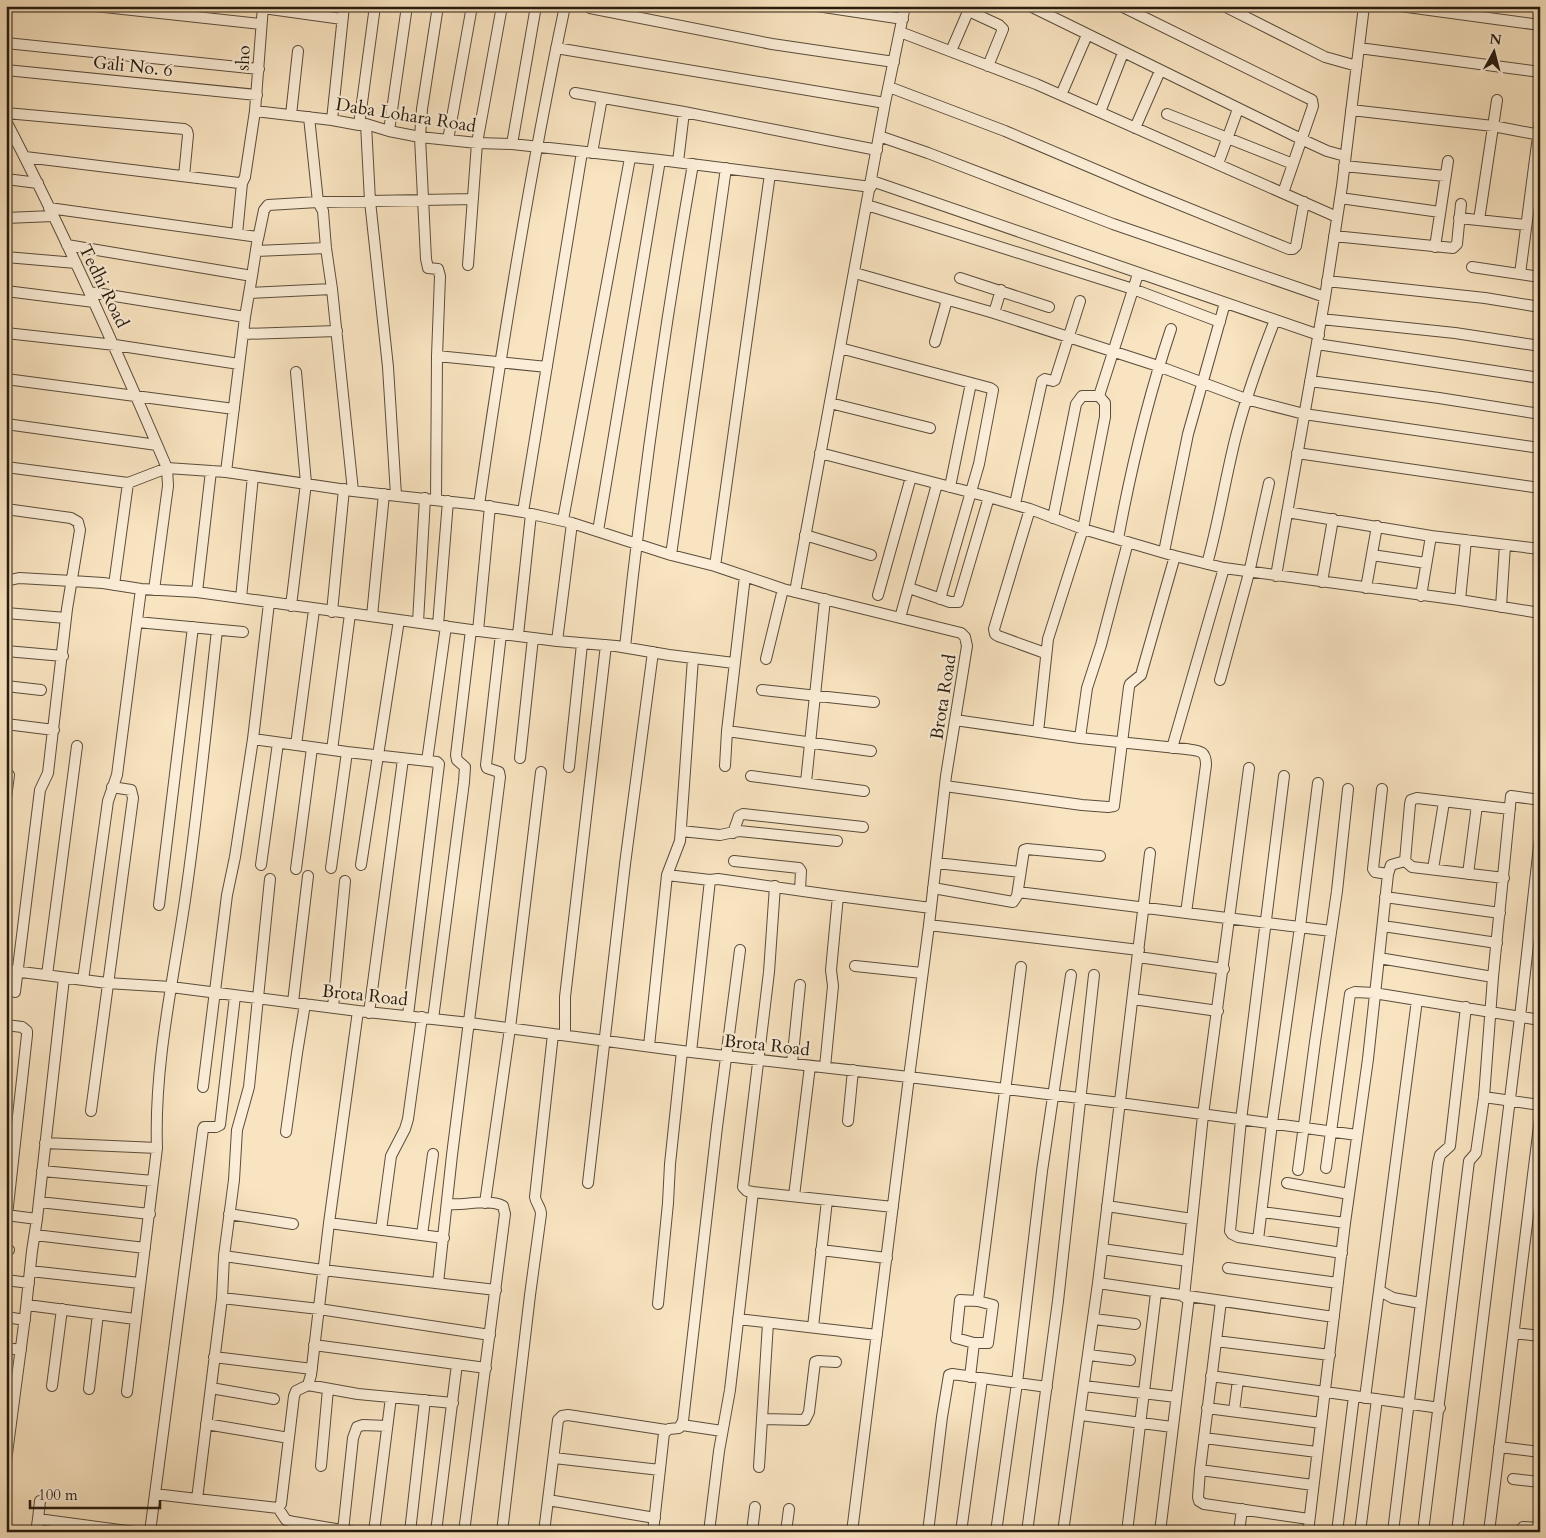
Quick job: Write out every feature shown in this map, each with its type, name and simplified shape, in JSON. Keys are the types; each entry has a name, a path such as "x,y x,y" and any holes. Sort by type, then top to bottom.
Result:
{"street":[{"path":"94,6 261,24"},
{"path":"332,120 344,6"},
{"path":"375,6 362,124 388,367 396,495"},
{"path":"389,131 407,6"},
{"path":"418,622 431,499 440,276 438,269 428,268 420,138 422,109 438,6"},
{"path":"448,140 472,6"},
{"path":"468,264 478,143 502,6"},
{"path":"512,144 536,6"},
{"path":"479,505 500,362 537,147 565,6"},
{"path":"817,6 903,19"},
{"path":"795,592 885,103 905,6"},
{"path":"1030,6 1345,161 1446,176"},
{"path":"1121,6 1310,98 1313,106 1283,193"},
{"path":"1224,6 1325,57 1357,66"},
{"path":"1276,576 1325,297 1345,161 1364,6"},
{"path":"1400,6 1540,25"},
{"path":"263,7 342,19"},
{"name":"sho","path":"255,111 263,7"},
{"path":"590,8 609,9 772,44 894,62"},
{"path":"951,52 967,14 974,12 1000,25 1003,29 988,66"},
{"path":"900,32 1062,95 1337,217"},
{"path":"1062,95 1087,35"},
{"path":"6,43 259,69"},
{"path":"556,48 885,103"},
{"path":"1359,48 1540,72"},
{"path":"291,115 298,51"},
{"path":"1100,112 1123,53"},
{"name":"Gali No. 6","path":"6,70 257,95"},
{"path":"1135,128 1160,71"},
{"path":"889,87 1006,131 1146,191 1289,249 1293,249 1296,246 1304,202"},
{"path":"574,93 684,112 877,150"},
{"path":"518,635 527,513 547,366 587,152 602,98"},
{"path":"1480,220 1497,100"},
{"path":"1218,164 1238,109"},
{"path":"1351,110 1492,126 1539,135"},
{"path":"237,234 242,183 245,177 255,111"},
{"name":"Daba Lohara Road","path":"255,111 362,124 420,138 512,144 871,184 1275,320 1318,339 1540,378"},
{"path":"678,162 684,112"},
{"path":"6,113 184,129 187,131 188,136 184,176"},
{"path":"1167,114 1293,164"},
{"path":"309,117 318,202 323,211 332,289 349,490 332,612"},
{"name":"Tedhi Road","path":"6,121 90,292 167,468"},
{"path":"1520,274 1540,122"},
{"path":"879,136 1114,224 1325,297"},
{"path":"25,157 242,183"},
{"path":"557,641 567,521 630,158"},
{"path":"598,531 660,160"},
{"path":"1435,247 1448,161"},
{"path":"625,647 636,544 676,263 694,164"},
{"path":"671,555 726,168"},
{"path":"715,566 770,174"},
{"path":"6,179 38,183"},
{"path":"1340,198 1440,212"},
{"path":"226,472 245,318 258,239 264,210 268,205 318,202 473,199"},
{"path":"1334,236 1435,247 1448,248 1456,246 1461,204"},
{"path":"867,205 1133,289 1220,322"},
{"path":"6,218 51,212 237,234 258,237 258,239"},
{"path":"1459,218 1526,225"},
{"path":"67,245 252,276"},
{"path":"256,251 326,248"},
{"path":"6,257 76,263"},
{"path":"1472,267 1540,277"},
{"path":"855,273 994,313 1158,366 1246,399 1304,414 1540,448"},
{"path":"1099,396 1138,274"},
{"path":"960,278 1049,307"},
{"path":"1327,281 1485,298 1540,307"},
{"path":"250,293 332,289"},
{"path":"6,290 94,302"},
{"path":"994,313 1001,290"},
{"path":"90,292 245,318"},
{"path":"935,342 947,300"},
{"path":"1015,504 1042,381 1045,379 1055,380 1080,301"},
{"path":"1164,552 1188,434 1201,383 1226,304"},
{"path":"1321,319 1455,333 1540,346"},
{"path":"1207,564 1219,520 1246,399 1275,320"},
{"path":"1080,738 1087,688 1101,645 1123,541 1143,420 1158,366 1171,329"},
{"path":"243,334 336,331"},
{"path":"6,334 115,346 239,364"},
{"path":"840,348 990,388 993,391 979,464 940,599"},
{"path":"436,356 547,366"},
{"path":"291,606 306,484 296,372"},
{"path":"6,379 234,409"},
{"path":"1310,381 1540,414"},
{"path":"950,487 971,383"},
{"path":"1053,518 1076,404 1082,396 1099,396"},
{"path":"1038,732 1044,684 1045,653 1052,622 1083,529 1105,417 1105,405 1099,396"},
{"path":"830,403 930,428"},
{"path":"6,424 157,445"},
{"path":"820,453 1015,504 1083,529 1224,568 1460,600 1540,613"},
{"path":"1297,453 1540,488"},
{"path":"6,467 128,483 167,468 168,486 154,590"},
{"name":"Brota Road","path":"12,971 107,984 171,987 214,992 369,1013 408,1015 605,1040 686,1052 909,1077 930,925 945,786 968,646 965,637 961,633 783,589 715,566 671,555 567,521 490,506 349,490 226,472 167,468"},
{"path":"197,592 211,471"},
{"path":"240,598 253,476"},
{"path":"878,596 911,477"},
{"path":"114,585 128,483"},
{"path":"1220,680 1250,573 1269,483"},
{"path":"900,618 937,484"},
{"path":"372,616 384,494"},
{"path":"909,588 950,602 958,602 989,497"},
{"path":"427,761 442,625 448,502"},
{"path":"433,1019 464,782 465,767 457,760 456,755 475,630 490,506"},
{"path":"6,509 71,518 78,522 80,530 66,618 48,773 40,790 12,971 15,992"},
{"path":"1030,509 994,628 995,634 998,636 1045,653"},
{"path":"1287,512 1431,536 1540,549"},
{"path":"1322,582 1332,519"},
{"path":"1366,588 1377,526"},
{"path":"805,535 870,555"},
{"path":"1421,596 1431,536"},
{"path":"1460,600 1466,540"},
{"path":"1501,607 1505,545"},
{"path":"1372,554 1426,563"},
{"path":"945,786 1082,805 1112,807 1115,804 1129,687 1141,675 1175,556"},
{"path":"1172,748 1224,568"},
{"path":"725,766 734,663 745,576"},
{"path":"6,581 19,578 72,581 141,589 197,592 314,610 582,644 625,647 734,663"},
{"path":"83,980 108,801 117,775 141,589"},
{"path":"766,659 783,589"},
{"path":"806,782 817,695 825,599"},
{"path":"203,1086 227,895 235,857 253,739 269,603"},
{"path":"296,745 314,610"},
{"path":"6,613 66,618"},
{"path":"332,750 350,614"},
{"path":"361,865 399,620"},
{"path":"137,622 243,632"},
{"path":"159,905 193,627"},
{"path":"127,1392 150,1214 157,1148 157,1110 171,987 185,899 217,630"},
{"path":"438,1284 500,777 499,772 487,768 486,765 501,634"},
{"path":"520,758 533,638"},
{"path":"569,767 582,644"},
{"path":"565,1035 564,998 606,645"},
{"path":"6,651 63,656"},
{"path":"588,1183 625,864 653,652"},
{"path":"649,1046 667,874 680,841 694,658"},
{"path":"6,686 41,690"},
{"path":"762,690 874,702"},
{"path":"956,720 1080,738 1198,751 1206,757 1186,912"},
{"path":"6,724 54,730"},
{"path":"727,731 871,751"},
{"path":"253,739 312,748 437,762 439,765 408,1015"},
{"path":"261,865 278,743"},
{"path":"47,975 77,746"},
{"path":"296,868 312,748"},
{"path":"331,868 347,752"},
{"path":"369,1013 403,759"},
{"path":"1160,1532 1176,1397 1203,1114 1224,969 1249,768"},
{"path":"485,1203 510,1028 541,772"},
{"path":"6,798 9,775"},
{"path":"751,776 864,791"},
{"path":"1284,776 1241,1120 1230,1231 1238,1237 1342,1253"},
{"path":"1258,1240 1318,783"},
{"path":"91,1111 133,798 131,790 112,787"},
{"path":"1298,1170 1314,1042 1331,931 1348,789"},
{"path":"1382,789 1372,869 1375,872 1388,874"},
{"path":"1423,1532 1440,1408 1469,1162 1476,1152 1484,1097 1493,977 1511,796 1540,800"},
{"path":"1404,861 1411,800 1417,798 1510,809"},
{"path":"1433,870 1444,802"},
{"path":"1468,874 1477,805"},
{"path":"732,833 739,816 743,814 863,827"},
{"path":"681,831 720,836 739,831 837,841"},
{"path":"1457,1532 1510,1101 1540,836"},
{"path":"933,888 1009,902 1016,900 1022,853 1024,850 1100,856"},
{"path":"1063,1532 1094,1319 1150,853"},
{"path":"734,861 799,868 801,871 800,890"},
{"path":"1308,1532 1349,1194 1368,1059 1388,874 1391,865 1404,861"},
{"path":"1404,861 1412,867 1504,878"},
{"path":"936,863 1020,872"},
{"path":"667,874 710,880 718,878 931,908"},
{"path":"293,1002 308,876"},
{"path":"197,1499 222,1298 224,1256 237,1130 249,1087 270,879"},
{"path":"658,1304 670,1164 710,880"},
{"path":"333,1007 345,881"},
{"path":"775,886 769,972 743,1187 747,1191 753,1192 893,1207"},
{"path":"1018,892 1331,931"},
{"path":"825,1067 833,986 831,970 838,896"},
{"path":"1386,897 1500,912"},
{"path":"930,925 1138,954 1224,969"},
{"path":"1383,926 1497,943"},
{"path":"682,1425 740,950"},
{"path":"1379,958 1493,977"},
{"path":"855,966 922,973"},
{"path":"978,1301 1021,967"},
{"path":"996,1532 1017,1383 1042,1171 1071,975"},
{"path":"1027,1532 1048,1387 1094,975"},
{"path":"6,1461 9,1415 21,1350 38,1219 64,978"},
{"path":"792,1063 800,985"},
{"path":"1326,1168 1349,996 1355,992 1374,993 1466,1006 1540,1020"},
{"path":"150,1532 202,1130 204,1127 220,1125 236,996"},
{"path":"1133,999 1218,1011"},
{"path":"1365,1398 1417,1000"},
{"path":"286,1132 305,1004"},
{"path":"1393,1532 1438,1163 1440,1155 1450,1146 1466,1006"},
{"path":"308,1385 312,1368 329,1223 358,1011"},
{"path":"381,1230 391,1156 405,1130 408,1119 422,1017"},
{"path":"6,1025 22,1027 27,1035 6,1215 38,1219"},
{"path":"502,1532 530,1296 542,1214 535,1197 554,1034"},
{"path":"794,1196 810,1066"},
{"path":"848,1122 853,1070"},
{"path":"852,1532 909,1077 1120,1102 1357,1135"},
{"path":"1484,1097 1540,1106"},
{"path":"1489,1532 1537,1163 1540,1118"},
{"path":"45,1143 157,1148"},
{"path":"422,1235 433,1154"},
{"path":"42,1171 153,1181"},
{"path":"1287,1183 1349,1194"},
{"path":"709,1532 722,1431 730,1390 753,1192"},
{"path":"813,1327 826,1200"},
{"path":"39,1202 150,1214"},
{"path":"447,1204 464,1206 485,1203 501,1204 505,1210 464,1532"},
{"path":"1107,1206 1192,1219"},
{"path":"1262,1212 1346,1223"},
{"path":"229,1214 293,1224"},
{"path":"329,1223 444,1238"},
{"path":"36,1235 145,1248"},
{"path":"1102,1249 1188,1261"},
{"path":"821,1250 887,1258"},
{"path":"224,1256 323,1270 496,1290"},
{"path":"1228,1268 1338,1283"},
{"path":"30,1271 140,1283"},
{"path":"6,1280 29,1283"},
{"path":"1098,1283 1156,1293 1334,1317"},
{"path":"1380,1291 1393,1298 1420,1303"},
{"path":"1127,1532 1156,1293"},
{"path":"222,1298 319,1309 490,1335"},
{"path":"962,1300 978,1301 991,1303 993,1307 988,1344 974,1343 956,1338 959,1302 962,1300"},
{"path":"1221,1301 1200,1470 1199,1501 1204,1504 1309,1519"},
{"path":"26,1305 136,1318"},
{"path":"52,1386 62,1309"},
{"path":"89,1389 98,1314"},
{"path":"6,1317 25,1320"},
{"path":"738,1319 877,1335"},
{"path":"1094,1319 1135,1324"},
{"path":"759,1467 768,1323"},
{"path":"1514,1333 1540,1336"},
{"path":"1216,1341 1330,1356"},
{"path":"970,1377 974,1343"},
{"path":"314,1345 486,1368"},
{"path":"6,1348 21,1350"},
{"path":"1089,1354 1130,1360"},
{"path":"214,1358 312,1368"},
{"path":"762,1419 805,1420 809,1412 815,1362 836,1362"},
{"path":"436,1532 457,1364"},
{"path":"928,1532 948,1377 952,1374 1048,1387"},
{"path":"1211,1376 1440,1408"},
{"path":"961,1532 982,1379"},
{"path":"1234,1411 1238,1380"},
{"path":"278,1508 281,1504 296,1391 308,1385 391,1397 452,1403"},
{"path":"1084,1386 1176,1397"},
{"path":"211,1388 274,1398"},
{"path":"321,1466 328,1389"},
{"path":"1338,1532 1354,1396"},
{"path":"374,1532 391,1397"},
{"path":"1360,1532 1377,1399"},
{"path":"410,1532 425,1400"},
{"path":"1207,1408 1321,1423"},
{"path":"1081,1415 1172,1427"},
{"path":"544,1532 558,1420 562,1416 594,1418 666,1430 679,1428 682,1425 722,1431"},
{"path":"206,1424 289,1438"},
{"path":"155,1494 278,1508 286,1520 349,1531 353,1438 356,1428 363,1425 387,1426"},
{"path":"653,1532 663,1437 666,1430"},
{"path":"1204,1438 1317,1452"},
{"path":"1500,1447 1540,1452"},
{"path":"554,1458 660,1470"},
{"path":"1200,1470 1313,1485"},
{"path":"1513,1479 1540,1482"},
{"path":"548,1500 655,1518"},
{"path":"36,1532 40,1502"},
{"path":"752,1532 755,1507"},
{"path":"786,1532 789,1509"},
{"path":"1239,1532 1242,1509"},
{"path":"38,1520 79,1528 129,1531"},
{"path":"1520,1532 1524,1527 1540,1528"}]}
